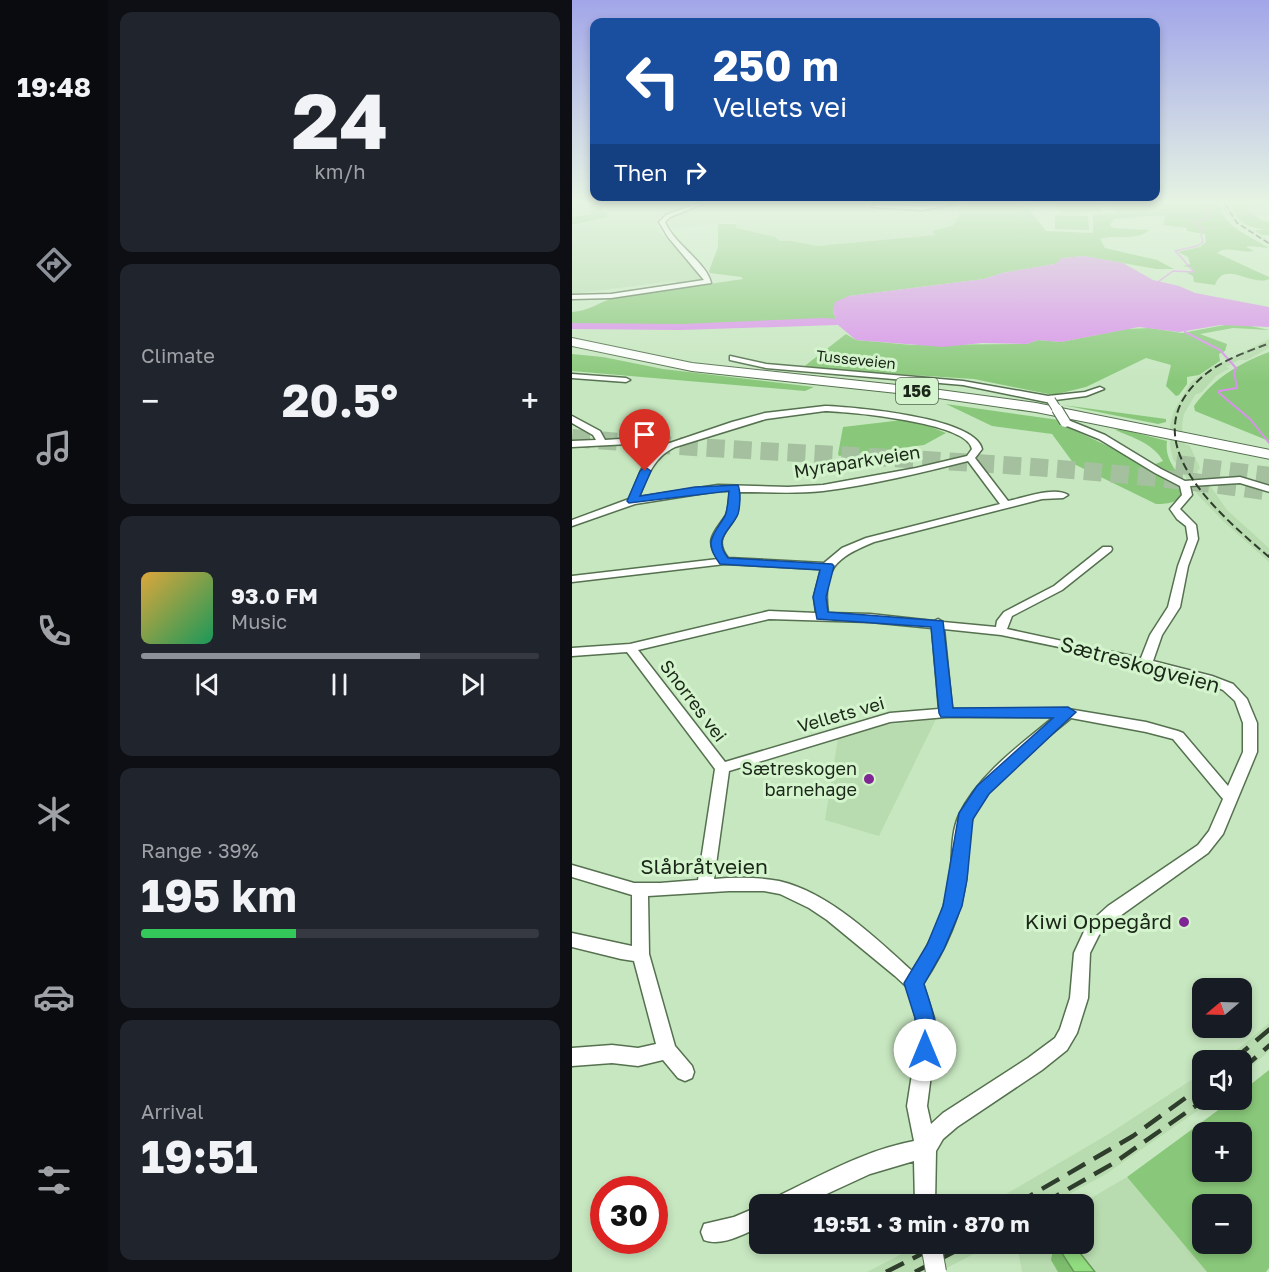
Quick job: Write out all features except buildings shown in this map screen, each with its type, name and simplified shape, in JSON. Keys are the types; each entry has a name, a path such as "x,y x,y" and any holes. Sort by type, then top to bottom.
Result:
{"main road":[{"name":"156","path":"572,342 660,362 706,369 920,391 1011,403 1126,424 1265,454"}],"street":[{"path":"572,297 611,296 709,282 697,263"},
{"name":"Tusseveien","path":"733,358 766,366 963,383 1050,399 1086,394 1100,389"},
{"path":"572,376 626,380"},
{"path":"1050,399 1065,422 1102,437 1184,484 1240,480 1270,489"},
{"path":"633,501 645,471 662,450 751,419 795,410 830,408 905,416 947,429 975,441 977,449 970,458 1006,505"},
{"path":"572,419 596,433 601,441"},
{"path":"572,444 650,440 662,450"},
{"name":"Myraparkveien","path":"572,523 633,501 695,491 735,488 788,490 823,488 893,476 970,458"},
{"path":"1146,662 1156,635 1174,607 1183,566 1193,539 1192,525 1175,509 1187,495 1184,484"},
{"path":"725,561 718,552 716,543 719,530 732,514 735,488"},
{"path":"822,616 820,597 827,566 837,556 860,543 1042,496 1063,495"},
{"path":"1001,631 1003,621 1008,614 1058,588 1107,549"},
{"path":"572,579 725,561 827,566"},
{"name":"Sætreskogveien","path":"572,652 630,648 758,616 822,616 938,623 1001,631 1146,662 1220,684 1241,699 1250,723 1252,740 1244,768 1210,842 1114,911 1093,930 1082,953 1076,1014 1061,1044 1035,1064 950,1120 936,1132 926,1149"},
{"path":"938,623 946,713"},
{"name":"Snorres vei","path":"630,648 722,768 705,885"},
{"path":"925,1194 926,1149 917,1106 927,1036 925,1018 914,983 930,958 953,906 958,880 962,828 970,807 983,790 1068,712"},
{"name":"Vellets vei","path":"722,768 768,756 875,721 946,713 1068,712 1146,727 1178,736 1229,797"},
{"name":"Slåbråtveien","path":"572,871 640,890 761,884 802,895 883,955 914,983"},
{"path":"640,890 641,954 667,1050 685,1072"},
{"path":"572,940 620,952 641,954"},
{"path":"572,1057 612,1054 638,1057 667,1050"},
{"path":"805,1194 901,1152 926,1149"},
{"path":"712,1232 736,1227 749,1221"},
{"path":"933,1254 936,1272"}],"shaded area":[{"path":"572,263 689,263 703,280 680,286 675,281 572,294"},
{"path":"1124,263 1153,280 1179,286 1195,293 1269,307 1269,327 1221,325 1179,332 1139,327 1061,342 1038,340 1027,344 982,343 943,347 856,340 838,325 833,311 835,302 849,296 984,279 1002,273 1055,264"},
{"path":"1269,339 1269,348 1247,360 1239,360 1226,367 1230,368 1216,376 1202,392 1195,395 1184,414 1182,425 1185,444 1190,446 1200,468 1197,472 1200,479 1204,484 1209,484 1227,510 1269,548 1269,562 1198,495 1173,459 1170,446 1170,425 1174,411 1191,382 1211,368"},
{"name":"Sætreskogen barnehage","path":"936,719 879,836 825,820 838,738 876,726"},
{"path":"1269,1023 1269,1051 1252,1066 1252,1050 1237,1050"},
{"path":"1192,1080 1192,1110 1199,1110 1106,1174 1069,1194 1006,1194 1107,1135"},
{"path":"1127,1177 1207,1272 1022,1272 1019,1254 1094,1254 1094,1196"},
{"path":"902,1254 974,1254 939,1272 867,1272"}],"green space":[{"path":"712,263 1056,263 1002,273 984,279 849,296 833,311 837,322 572,329 572,312 584,310 614,298 743,279 709,271"},
{"path":"1125,263 1163,263 1174,269 1156,269"},
{"path":"1239,263 1269,279 1255,280 1225,274 1215,285 1194,282 1193,276 1187,273 1193,271 1192,268 1183,266"},
{"path":"1225,325 1246,325 1269,330 1233,328 1200,334 1227,344 1225,351 1219,354 1220,361 1199,375 1187,377 1187,384 1176,396 1166,386 1171,365 1146,358 1086,387 1053,395 974,379 802,368 846,334 856,340 912,345 1027,344 1038,340 1061,342 1127,329 1150,328 1182,333"},
{"path":"1269,352 1269,441 1195,411 1194,406 1218,380 1237,367"},
{"path":"572,354 603,357 663,369 814,387 805,391 572,371"},
{"path":"946,404 1059,420 1061,425 1108,446 1184,486 1183,492 1174,501 1156,504 1074,464 1052,434 992,426"},
{"path":"1063,405 1166,419 1166,422 1158,424"},
{"path":"911,419 946,433 924,445 839,456 838,454 843,427"},
{"path":"1121,429 1167,441 1169,460 1180,476 1153,465 1163,461 1159,455 1142,442 1115,430"},
{"path":"1269,1070 1269,1268 1266,1272 1207,1272 1127,1177 1192,1129 1192,1182 1252,1182 1252,1122 1202,1122 1218,1110 1252,1110 1252,1083"}],"waterway":[{"path":"1158,282 1173,271 1194,272 1186,263"},
{"path":"572,326 681,327 837,322"},
{"path":"1185,332 1220,350 1236,368 1234,372 1237,388 1219,391 1219,393 1250,419 1270,444"}],"tunnel":[{"path":"572,438 1009,465 1096,472 1270,492"},
{"path":"1176,464 1270,476"}],"railway":[{"path":"1269,557 1205,496 1188,472 1177,447 1175,422 1184,397 1207,373 1229,359 1270,343"},
{"path":"1245,1050 1270,1029"},
{"path":"1252,1061 1270,1045"},
{"path":"1033,1194 1133,1136 1192,1093"},
{"path":"1060,1194 1114,1163 1192,1108"},
{"path":"886,1272 921,1254"},
{"path":"915,1272 950,1254"}],"place":[{"name":"Sætreskogen barnehage","path":"869,779"},
{"name":"Kiwi Oppegård","path":"1184,922"}],"route":[{"path":"645,471 633,501 718,488 735,488 732,514 729,521 719,530 716,543 718,552 725,561 827,566 820,597 822,616 938,623 946,713 1068,712 983,790 965,818 953,906 926,966 914,983 925,1018 927,1036 925,1050"}]}
